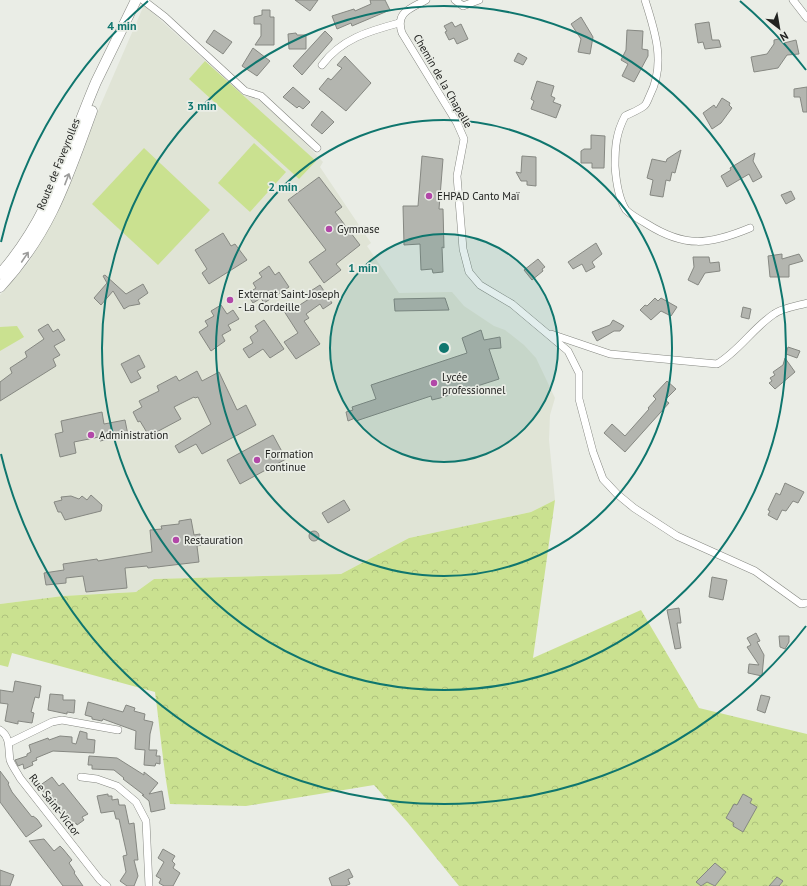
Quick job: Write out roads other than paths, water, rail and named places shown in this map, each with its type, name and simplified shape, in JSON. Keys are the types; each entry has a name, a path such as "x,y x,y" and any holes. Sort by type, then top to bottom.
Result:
{"main road":[{"name":"Route de Faveyrolles","path":"0,274 21,248 43,213 96,82 136,0"},
{"name":"Route de Faveyrolles","path":"0,287 24,259 42,231 61,196 102,83 107,61"}],"street":[{"path":"143,0 165,17 245,91 261,96 317,148"},
{"path":"322,65 331,53 351,40 373,30 399,23 402,15 426,0"},
{"path":"455,0 463,6 479,0"},
{"path":"645,0 655,30 659,51 658,69 655,86 645,106 625,116 616,137 616,175 619,195 627,210 671,238 695,242 730,236 750,228"},
{"path":"793,0 807,18"},
{"name":"Chemin de la Chapelle","path":"399,23 402,33 457,123 464,139 457,176 463,249 469,272 480,285 512,304 568,351 579,373 579,399 593,452 603,479 616,494 634,508 677,536 755,571 801,604 807,603"},
{"path":"545,332 610,354 717,364 728,357 775,313 807,304"},
{"path":"8,743 52,722 62,720 118,730"},
{"name":"Rue Saint-Victor","path":"0,730 4,733 8,743 10,761 20,778 100,880 108,886"},
{"path":"82,777 97,779 117,786 136,802 146,821 149,886"}],"place":[{"name":"EHPAD Canto Maï","path":"429,196"},
{"name":"Gymnase","path":"329,229"},
{"name":"Externat Saint-Joseph - La Cordeille","path":"230,300"},
{"name":"Lycée professionnel","path":"434,383"},
{"name":"Administration","path":"91,435"},
{"name":"Formation continue","path":"257,460"},
{"name":"Restauration","path":"176,540"}]}
